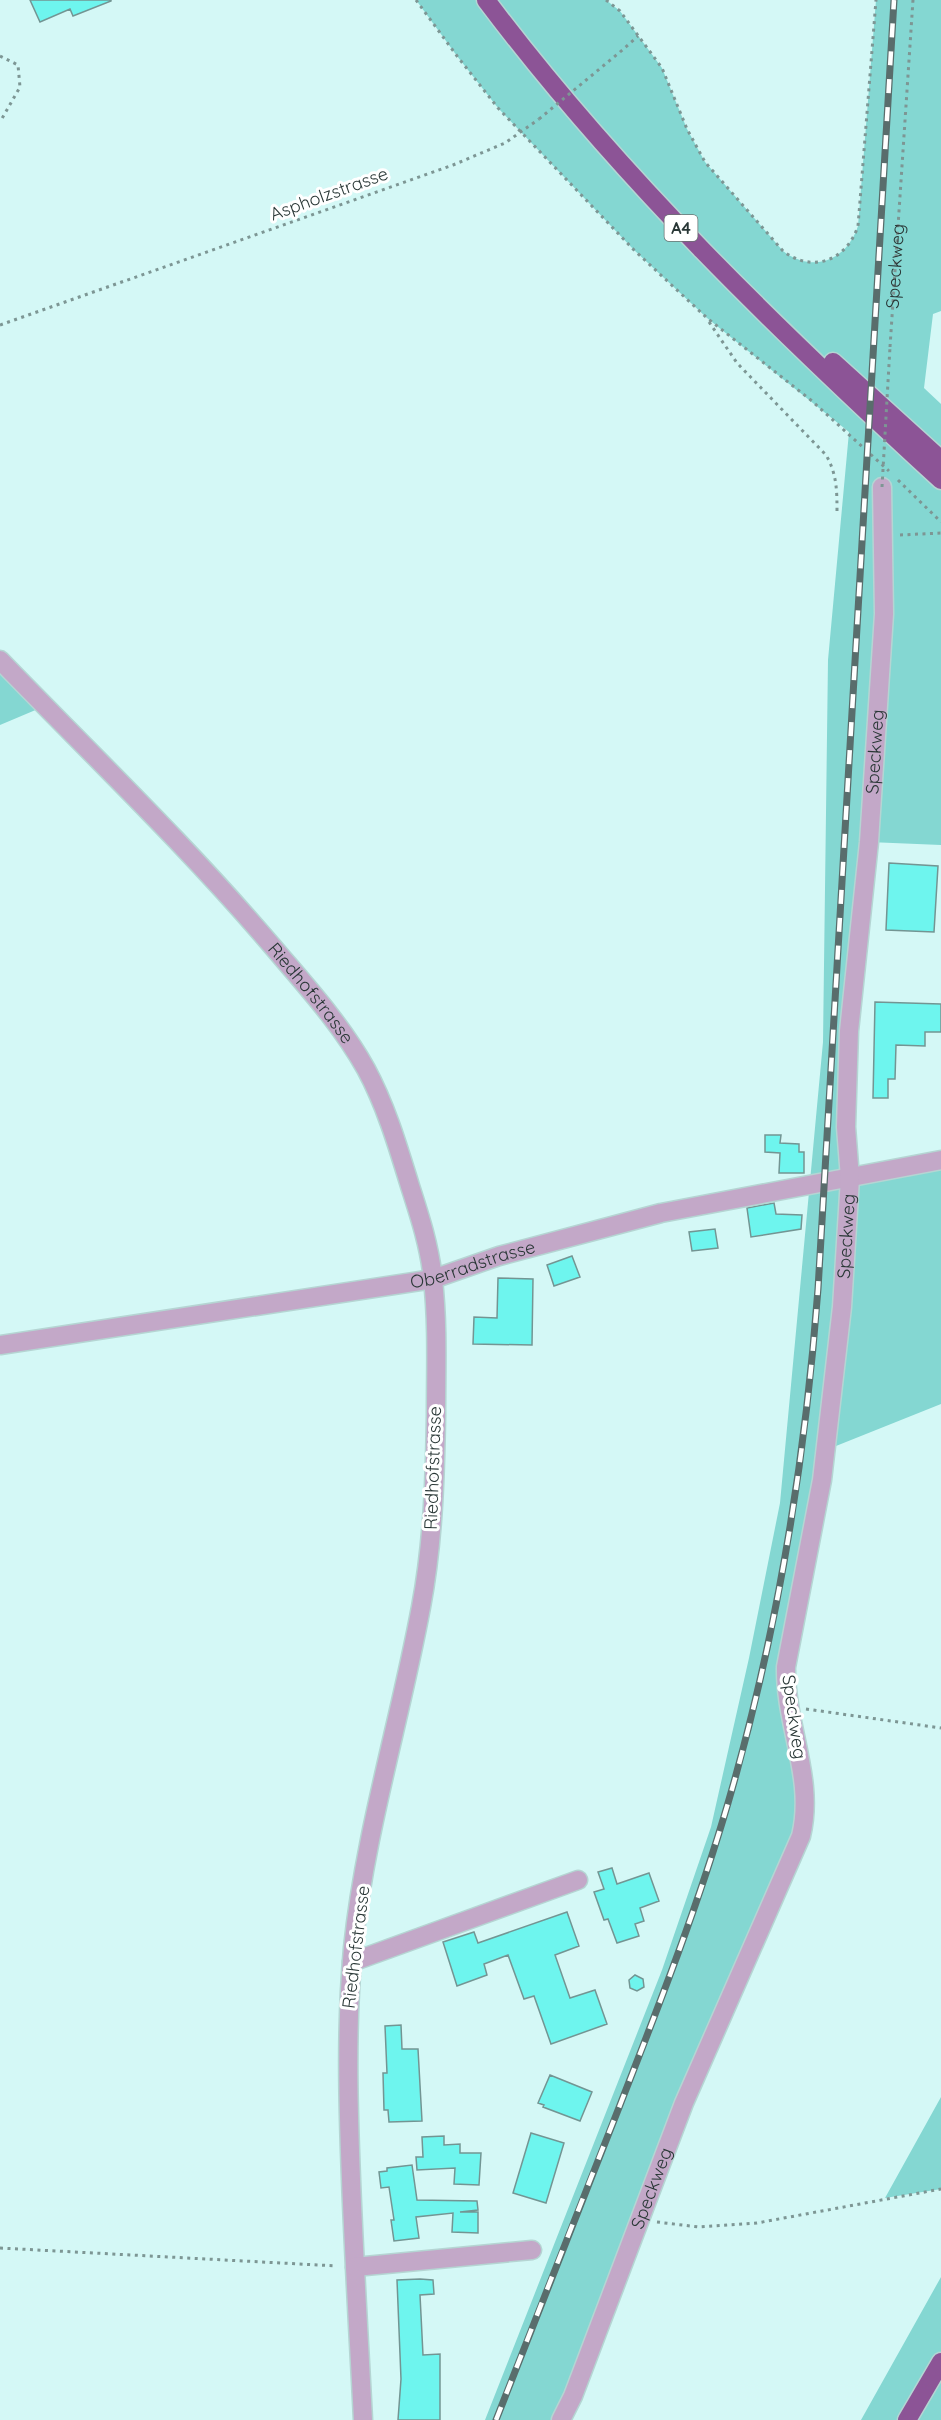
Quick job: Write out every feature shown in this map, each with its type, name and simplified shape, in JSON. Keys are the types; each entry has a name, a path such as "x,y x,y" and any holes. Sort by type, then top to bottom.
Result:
{"highway":[{"name":"A4","path":"486,0 572,108 681,228 803,351 941,480"},
{"name":"A4","path":"498,0 600,124 696,230 803,334 941,460"},
{"path":"907,2420 941,2362"}],"street":[{"name":"Speckweg","path":"561,2420 573,2396 697,2072 801,1836 806,1815 806,1798 789,1706 786,1667 817,1509 842,1306 850,1178 846,1127 849,1031 869,842 884,614 889,479"},
{"name":"Riedhofstrasse","path":"0,660 206,871 344,1033 367,1071 391,1125 418,1213 433,1279 436,1317 436,1448 429,1555 417,1626 374,1822 357,1917 352,1962 347,2057 363,2420"},
{"name":"Oberradstrasse","path":"0,1345 433,1279 499,1256 661,1213 941,1161"},
{"path":"352,1962 578,1880"},
{"path":"355,2267 532,2250"}],"path":[{"path":"416,0 477,82 604,220 707,318 812,401 889,479 941,522"},
{"path":"606,0 620,11 662,68 687,129 705,162 783,251 795,260 813,262 834,257 850,245 858,226 876,0"},
{"name":"Speckweg","path":"889,479 890,347 913,0"},
{"name":"Aspholzstrasse","path":"0,325 453,165 506,143 523,133 639,36"},
{"path":"0,56 18,65 20,87 0,122"},
{"path":"707,318 744,371 826,455 834,468 837,485 837,513"},
{"path":"900,535 941,533"},
{"path":"789,1706 941,1728"},
{"path":"640,2218 683,2227 757,2223 941,2189"},
{"path":"0,2248 355,2267"}],"shaded area":[{"path":"416,0 606,0 620,11 662,68 687,129 705,162 783,251 806,262 817,262 837,255 853,238 858,226 876,0 941,0 941,311 933,314 924,388 941,404 941,845 869,842 849,1031 851,1178 941,1160 941,1404 826,1450 790,1642 806,1815 561,2420 485,2420 662,1970 711,1827 749,1658 780,1503 823,1042 828,660 849,432 707,318 634,250 498,108"},
{"path":"0,660 45,706 0,725"},
{"path":"941,2097 941,2189 885,2198"},
{"path":"941,2277 941,2420 861,2420"}],"building":[{"path":"30,0 111,1 73,16 70,9 40,22"},
{"path":"889,863 938,866 934,932 886,930"},
{"path":"875,1002 941,1004 941,1032 925,1032 925,1046 896,1045 895,1079 888,1079 888,1098 873,1098"},
{"path":"765,1135 781,1135 780,1143 799,1144 799,1152 804,1152 804,1173 779,1173 780,1153 765,1152"},
{"path":"774,1203 776,1214 802,1215 801,1229 751,1237 747,1208"},
{"path":"715,1229 718,1248 692,1251 689,1232"},
{"path":"572,1256 580,1277 554,1286 547,1265"},
{"path":"498,1278 533,1279 532,1345 473,1344 474,1317 497,1318"},
{"path":"612,1868 617,1884 649,1873 659,1901 640,1908 644,1921 635,1924 639,1936 617,1943 608,1919 604,1920 594,1892 604,1889 598,1872"},
{"path":"567,1912 579,1946 555,1955 570,1998 595,1990 607,2024 551,2044 534,1996 524,1999 508,1955 484,1964 487,1975 457,1986 443,1942 474,1932 478,1943"},
{"path":"635,1975 643,1979 644,1987 637,1991 630,1988 629,1980"},
{"path":"401,2025 402,2049 418,2049 422,2121 389,2122 388,2110 384,2110 383,2073 387,2073 385,2026"},
{"path":"550,2075 592,2092 580,2121 538,2103"},
{"path":"531,2133 564,2143 546,2203 513,2193"},
{"path":"444,2136 444,2145 460,2144 460,2153 481,2153 479,2185 454,2184 455,2168 417,2170 416,2157 423,2157 422,2137"},
{"path":"412,2165 417,2200 477,2201 478,2210 460,2212 478,2212 478,2233 452,2232 453,2213 416,2217 419,2238 394,2241 391,2220 394,2220 389,2187 381,2188 379,2172 387,2171 387,2168"},
{"path":"397,2280 433,2280 434,2294 420,2295 423,2355 440,2354 440,2420 398,2420 401,2379"}],"railway":[{"path":"496,2420 649,2030 704,1880 728,1803 761,1676 775,1612 797,1484 818,1289 894,0"}]}
